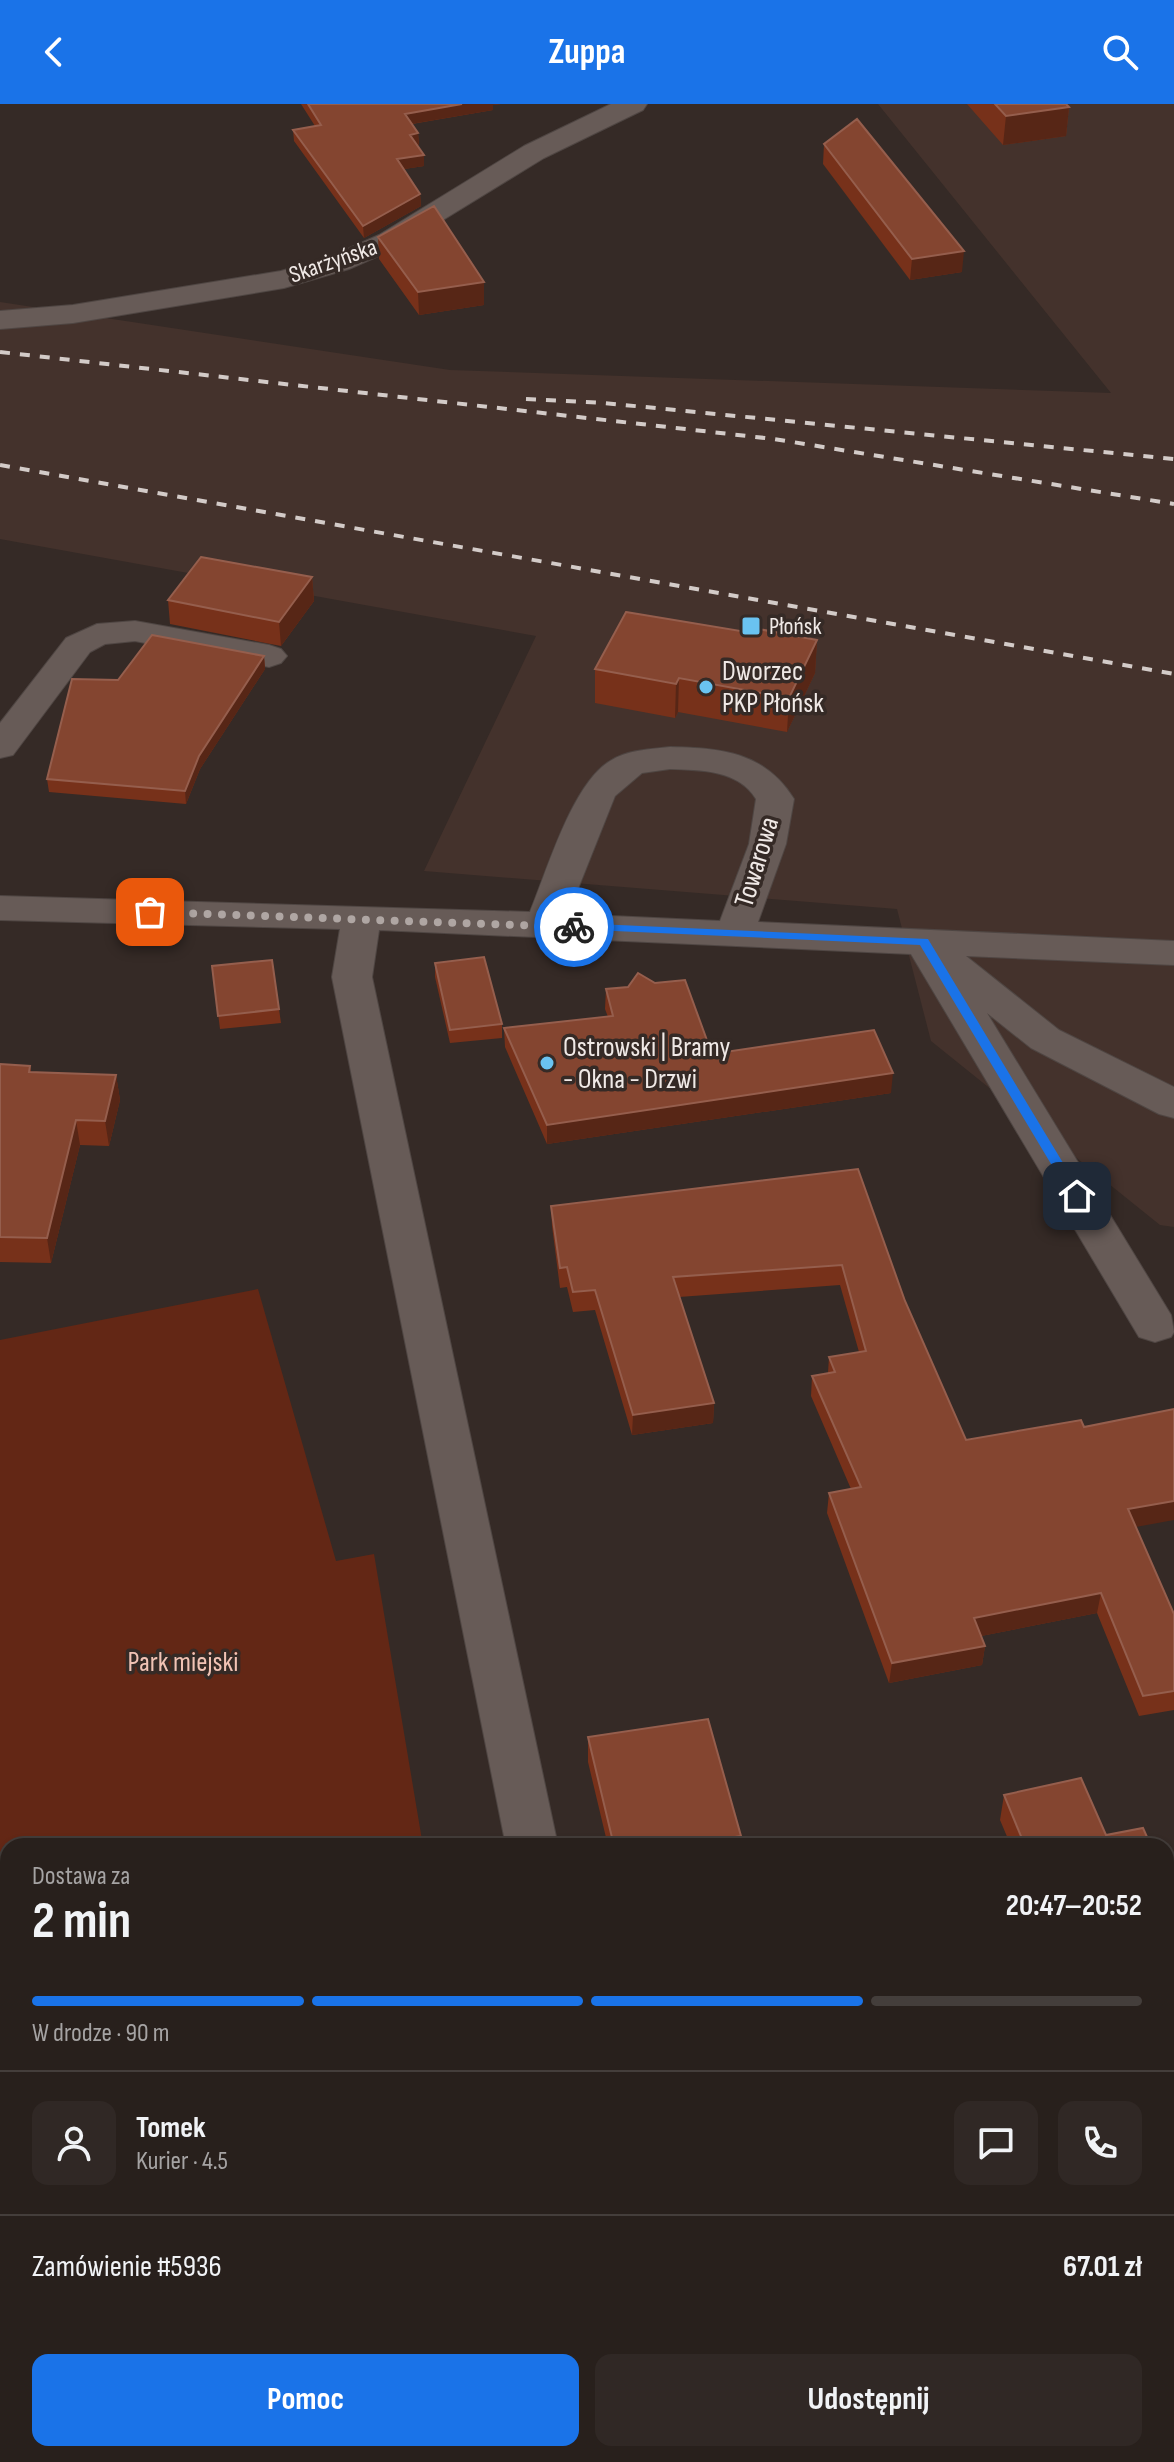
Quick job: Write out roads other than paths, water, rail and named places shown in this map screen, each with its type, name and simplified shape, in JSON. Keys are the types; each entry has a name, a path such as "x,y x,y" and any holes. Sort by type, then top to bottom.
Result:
{"street":[{"name":"Skarżyńska","path":"0,320 73,314 284,279 339,263 389,241 534,152 633,104"},
{"path":"0,747 78,645 97,634 135,631 269,656"},
{"name":"Towarowa","path":"544,925 597,794 611,776 634,764 668,758 690,759 733,765 757,775 775,799 775,820 734,934"},
{"name":"Towarowa","path":"0,908 361,917 1174,953"},
{"path":"361,917 352,977 530,1838"},
{"path":"924,942 1045,1039 1174,1104"},
{"path":"924,942 1155,1326"}],"railway":[{"path":"0,352 774,439 1174,504"},
{"path":"526,399 604,403 1174,459"},
{"path":"0,465 1174,674"}],"place":[{"name":"Płońsk","path":"751,626"},
{"name":"Dworzec PKP Płońsk","path":"706,687"},
{"name":"Ostrowski | Bramy - Okna - Drzwi","path":"547,1063"}],"park label":[{"name":"Park miejski","path":"183,1662"}]}
